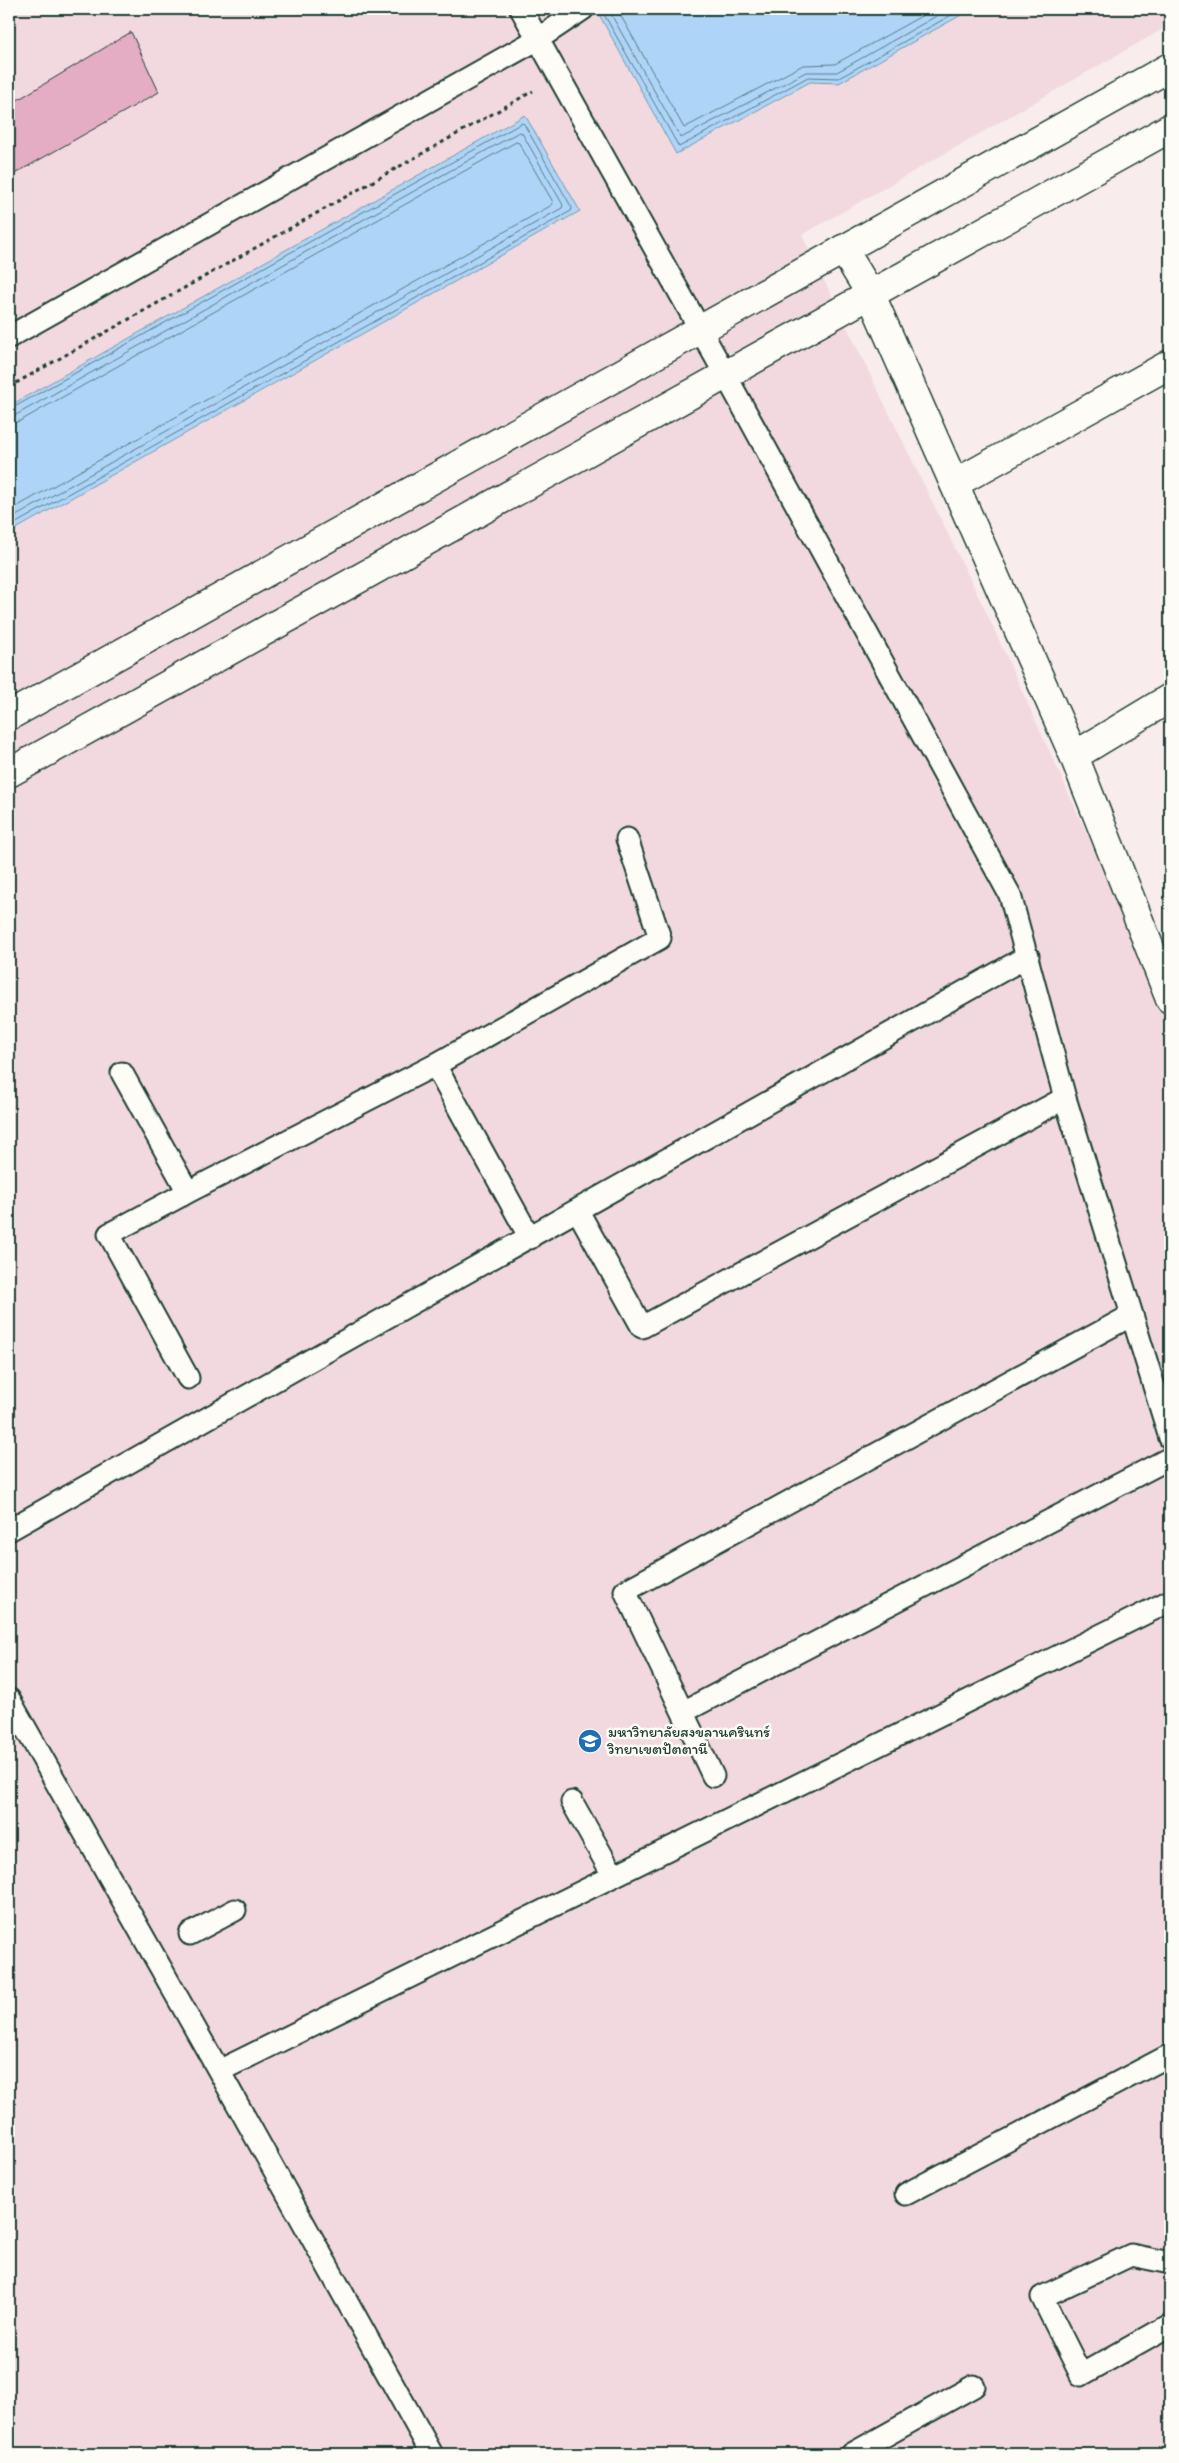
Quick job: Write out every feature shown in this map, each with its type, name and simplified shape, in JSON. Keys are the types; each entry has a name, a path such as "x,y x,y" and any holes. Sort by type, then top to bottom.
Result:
{"main road":[{"path":"9,716 1170,67"},
{"path":"9,773 1170,128"},
{"path":"843,249 870,293 1074,756 1170,997"},
{"path":"954,484 1170,364"},
{"path":"1074,756 1170,698"}],"lane":[{"path":"521,9 725,374 1010,895 1065,1098 1170,1438"},
{"path":"9,336 538,39 583,9"},
{"path":"188,1378 109,1234 435,1064 660,938 627,839"},
{"path":"9,1530 1028,956"},
{"path":"435,1064 530,1238"},
{"path":"122,1073 188,1192"},
{"path":"578,1211 642,1327 1065,1098"},
{"path":"713,1776 625,1591 1132,1315"},
{"path":"683,1712 1170,1458"},
{"path":"219,2071 1170,1601"},
{"path":"9,1700 160,1950 219,2071 432,2454"},
{"path":"572,1802 613,1875"},
{"path":"190,1934 235,1910"},
{"path":"906,2194 1170,2055"},
{"path":"1170,2263 1131,2255 1042,2297 1081,2375 1170,2326"},
{"path":"852,2454 974,2386"}],"path":[{"path":"9,387 558,77"}],"shaded area":[{"name":"มหาวิทยาลัยสงขลานครินทร์ วิทยาเขตปัตตานี","path":"9,9 1170,9 1170,25 802,235 988,616 1148,968 1170,1028 1170,2454 9,2454"}],"water":[{"path":"596,9 972,9 839,83 810,82 676,154"},
{"path":"525,115 580,211 9,533 9,406"}],"building":[{"path":"131,32 159,92 9,177 9,105"}],"place":[{"name":"มหาวิทยาลัยสงขลานครินทร์ วิทยาเขตปัตตานี","path":"590,1741"}]}
